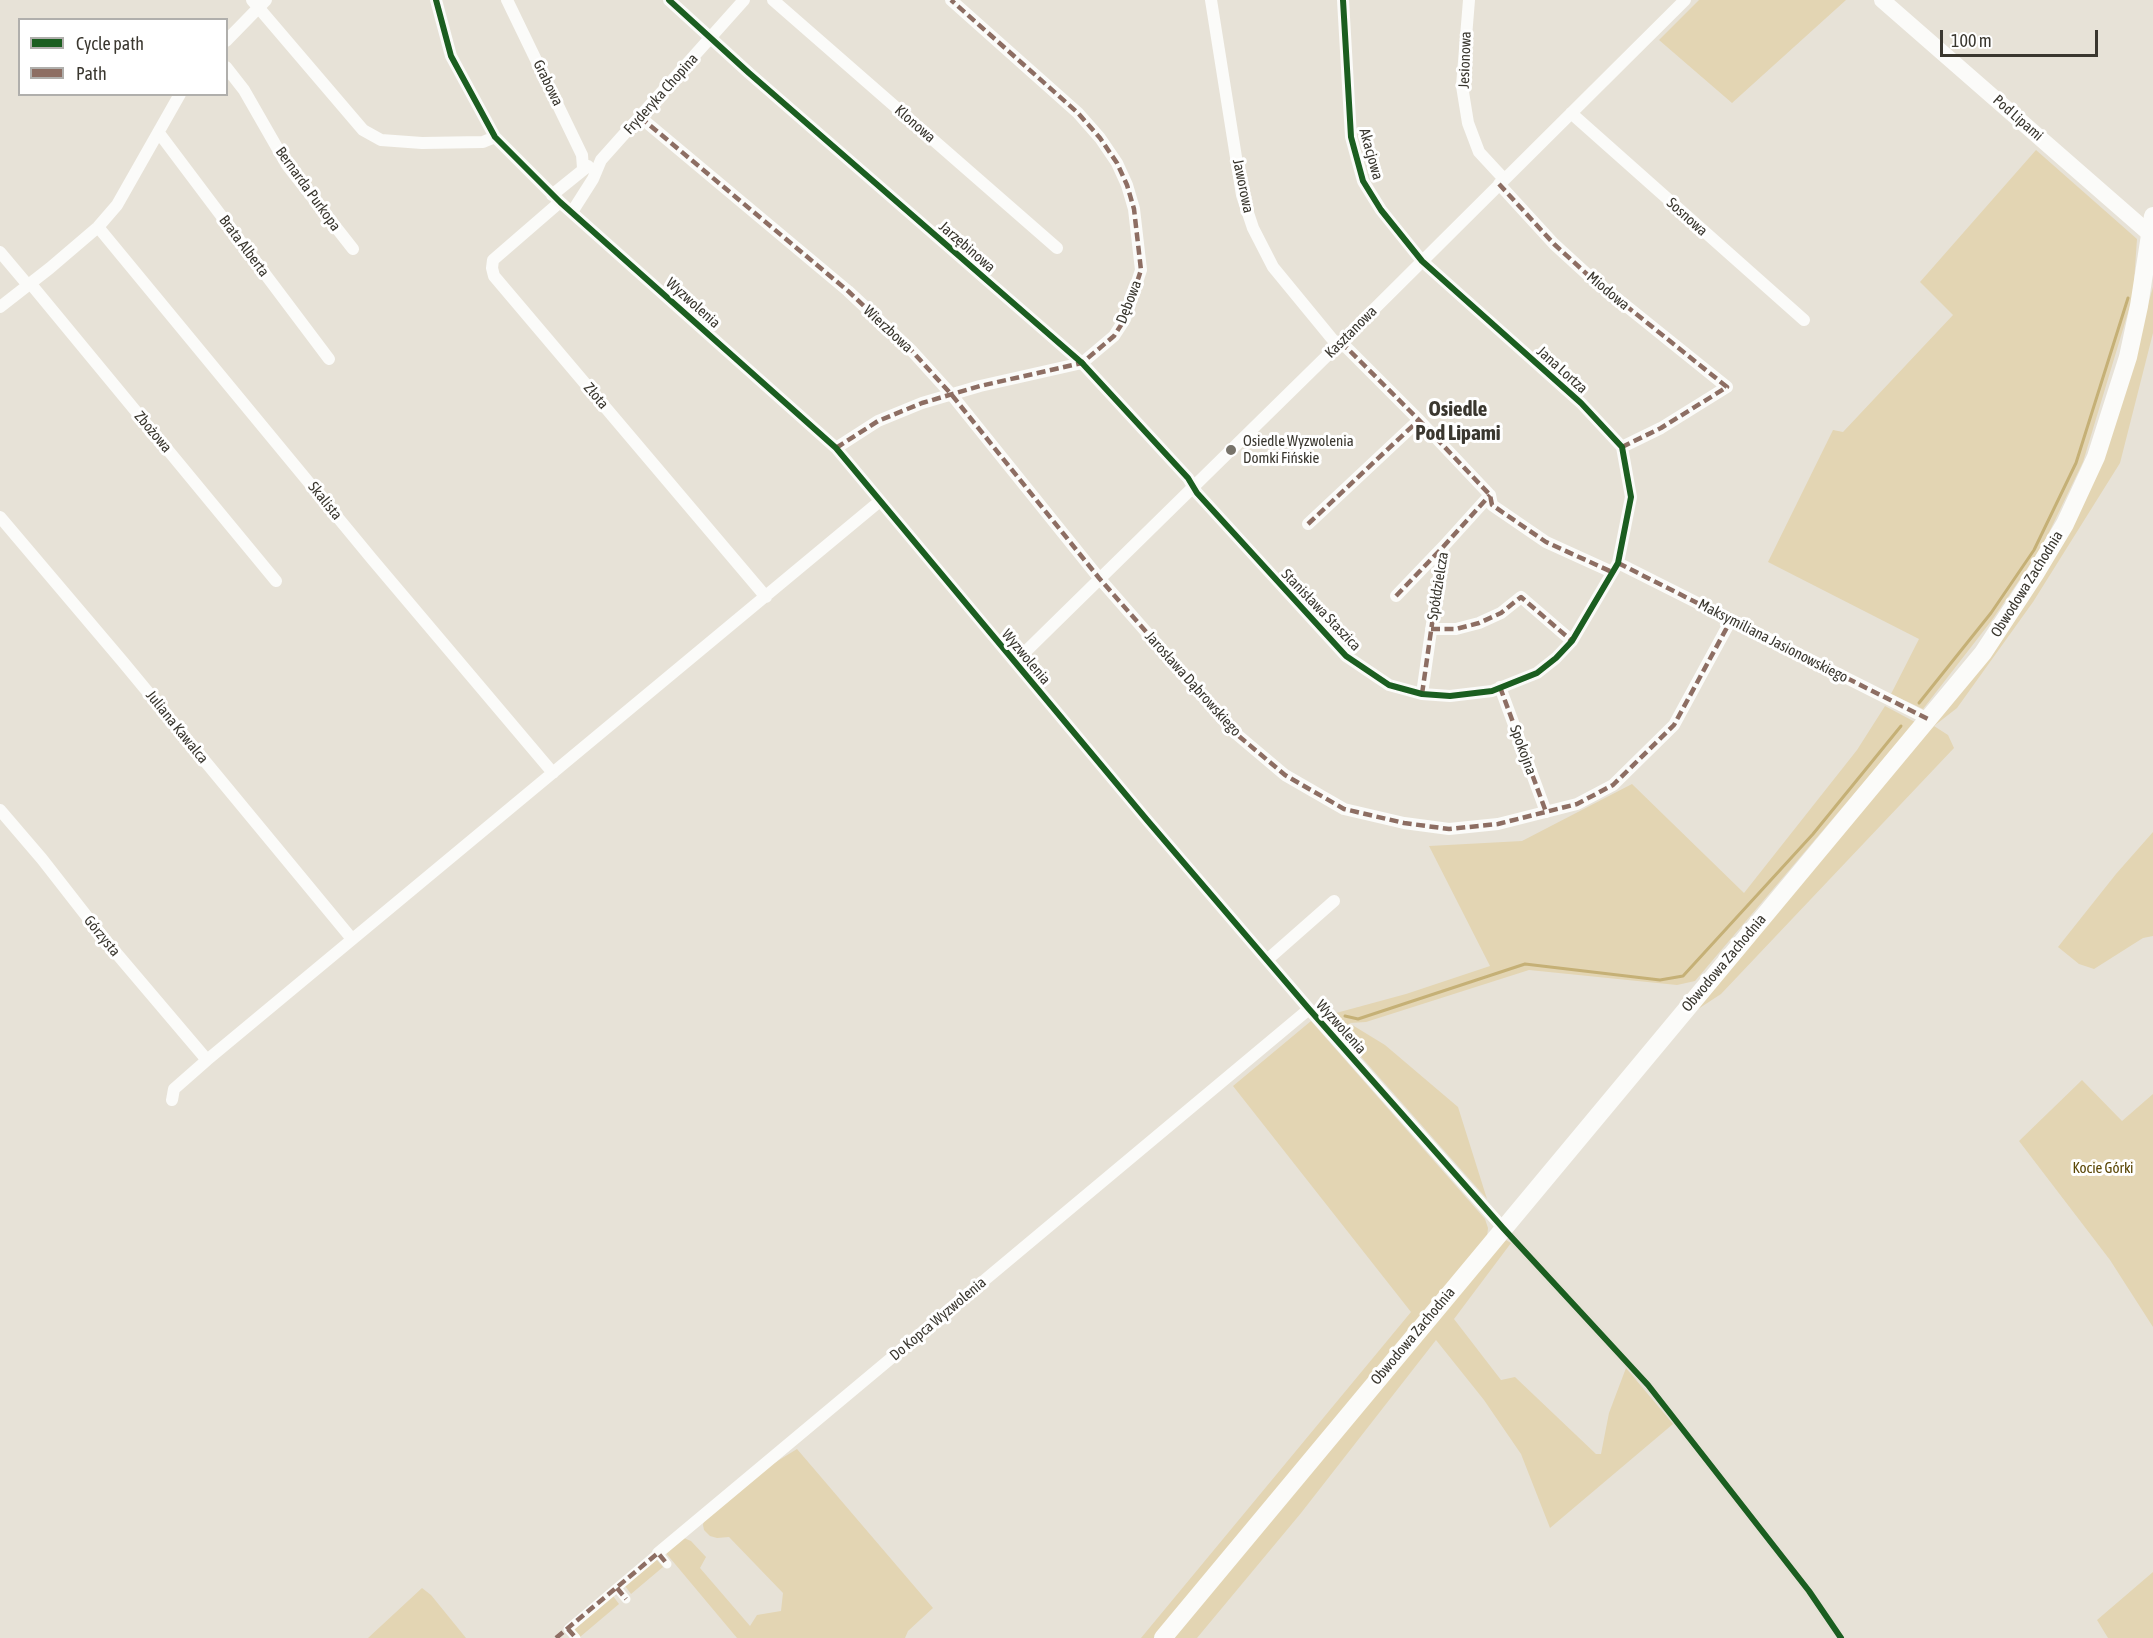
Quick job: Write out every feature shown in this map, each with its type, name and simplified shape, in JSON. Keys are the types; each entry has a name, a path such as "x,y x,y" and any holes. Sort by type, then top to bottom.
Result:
{"main road":[{"name":"Obwodowa Zachodnia","path":"1162,1638 1983,653 2065,524 2096,457 2128,357 2152,236 2153,216"}],"street":[{"name":"Wyzwolenia","path":"436,0 451,56 495,137 556,198 836,448 1267,960 1503,1228"},
{"name":"Grabowa","path":"507,0 582,155 584,168"},
{"name":"Jarzębinowa","path":"669,0 710,39 1082,363 1188,478 1193,487"},
{"name":"Fryderyka Chopina","path":"556,198 584,168 600,160 744,0"},
{"name":"Klonowa","path":"773,0 1057,248"},
{"name":"Dębowa","path":"836,448 878,421 922,403 1082,363 1114,336 1125,319 1141,270 1134,209 1117,163 1078,113 951,0"},
{"name":"Jaworowa","path":"1211,0 1242,195 1253,228 1273,267 1333,340 1339,344"},
{"name":"Akacjowa","path":"1342,0 1351,138 1363,181 1381,210 1422,261"},
{"name":"Jesionowa","path":"1468,0 1462,86 1468,123 1479,152 1501,182"},
{"name":"Kasztanowa","path":"1015,662 1685,0"},
{"name":"Pod Lipami","path":"1882,0 2152,236"},
{"path":"228,39 258,2 363,130 381,140 422,143 483,142 495,137"},
{"name":"Bernarda Purkopa","path":"228,70 244,90 287,165 353,249"},
{"path":"0,307 98,227 117,205 179,96"},
{"name":"Sosnowa","path":"1571,113 1804,320"},
{"name":"Wierzbowa","path":"640,117 848,291 912,351 951,394 1100,578"},
{"name":"Brata Alberta","path":"159,133 330,359"},
{"name":"Fryderyka Chopina","path":"572,212 593,179 600,160"},
{"name":"Miodowa","path":"1501,182 1554,244 1589,276 1727,387 1661,428 1622,447"},
{"name":"Złota","path":"556,198 493,260 494,276 766,597"},
{"name":"Skalista","path":"98,227 372,559 553,773"},
{"name":"Zbożowa","path":"0,252 276,581"},
{"name":"Jana Lortza","path":"1422,261 1581,403 1622,447"},
{"path":"1339,344 1347,348 1419,420 1490,495 1492,505 1546,542 1615,568 1630,497 1622,447"},
{"path":"1308,524 1419,420"},
{"name":"Stanisława Staszica","path":"1193,487 1346,656 1389,685 1422,694 1450,696 1492,691 1537,673 1572,641 1615,568"},
{"name":"Spółdzielcza","path":"1422,694 1443,547 1490,495"},
{"path":"172,1100 174,1089 207,1060 880,501"},
{"name":"Juliana Kawalca","path":"0,517 352,939"},
{"path":"1396,596 1443,547"},
{"name":"Maksymiliana Jasionowskiego","path":"1615,568 1731,620 1928,719"},
{"name":"Jarosława Dąbrowskiego","path":"1100,578 1234,732 1285,775 1344,809 1404,823 1449,829 1498,824 1577,804 1613,785 1674,724 1731,620"},
{"path":"1431,629 1456,629 1479,622 1501,613 1521,597 1572,641"},
{"name":"Spokojna","path":"1500,687 1546,812"},
{"name":"Górzysta","path":"0,810 106,941 207,1060"},
{"path":"1267,960 1334,901"},
{"name":"Do Kopca Wyzwolenia","path":"576,1638 568,1629 1309,1009"},
{"path":"658,1553 667,1564"},
{"path":"617,1588 626,1599"}],"green space":[{"path":"1699,0 1846,0 1732,103 1659,40"},
{"path":"2036,150 2137,239 2133,296 2083,462 2042,547 1992,620 1923,709 1891,694 1919,639 1768,562 1833,430 1843,432 1953,315 1920,282"},
{"path":"2153,287 2153,333 2120,463 2033,602 1957,708 1934,726 1948,735 1954,748 1721,994 1692,1013 2010,625 2117,414"},
{"path":"1885,706 1915,722 1695,981 1677,985 1529,970 1366,1022 1349,1023 1385,1045 1458,1107 1487,1199 1325,1016 1406,994 1490,966 1429,846 1522,841 1632,784 1744,893 1857,750"},
{"path":"2153,832 2153,936 2143,938 2094,969 2079,964 2058,947"},
{"path":"1311,1021 1485,1219 1488,1228 1487,1237 1154,1638 1141,1638 1411,1312 1233,1086"},
{"name":"Kocie Górki","path":"2082,1080 2122,1121 2153,1094 2153,1327 2110,1260 2019,1141"},
{"path":"1503,1241 1511,1243 1454,1319 1501,1380 1515,1377 1596,1454 1601,1454 1609,1413 1626,1368 1673,1424 1550,1528 1521,1454 1484,1400 1436,1340 1301,1513 1197,1638 1172,1638"},
{"path":"797,1449 933,1608 908,1631 905,1638 737,1638 665,1552 684,1538 691,1541 706,1557 700,1568 750,1626 757,1615 781,1611 783,1593 729,1537 710,1536 704,1530 703,1525 704,1520 771,1465"},
{"path":"656,1559 663,1567 631,1594 625,1586"},
{"path":"2153,1572 2153,1638 2108,1638 2097,1620"},
{"path":"422,1588 431,1595 466,1638 368,1638"},
{"path":"613,1596 619,1604 580,1637 574,1629"}],"waterway":[{"path":"1919,703 1991,613 2034,550 2076,463 2128,298"},
{"path":"1345,1016 1358,1019 1525,964 1660,980 1683,976 1813,834 1901,726"}],"marked path":[{"path":"836,448 878,421 922,403 980,386 1082,363 1114,336 1125,319 1141,270 1134,209 1127,185 1117,163 1100,138 1078,113 951,0"},
{"path":"640,117 848,291 912,351 951,394 1099,578 1234,732 1285,775 1344,809 1404,823 1449,829 1498,824 1577,804 1613,785 1674,725 1731,620"},
{"path":"1499,184 1554,244 1589,276 1727,387 1661,428 1622,447"},
{"path":"1339,344 1347,348 1419,420 1490,495 1492,505 1546,542 1612,572"},
{"path":"1308,524 1419,420"},
{"path":"1422,694 1443,547 1490,495"},
{"path":"1396,596 1443,547"},
{"path":"1618,563 1928,719"},
{"path":"1431,629 1456,629 1479,623 1501,613 1521,597 1572,641"},
{"path":"1500,687 1546,812"},
{"path":"556,1638 658,1553 667,1564"},
{"path":"617,1588 626,1599"},
{"path":"568,1629 576,1638"}],"cycle path":[{"path":"436,0 451,56 495,137 560,202 836,448 1147,820 1309,1009 1503,1228 1648,1385 1809,1591 1841,1638"},
{"path":"669,0 749,73 1082,363 1346,656 1389,685 1422,694 1450,696 1492,691 1537,673 1556,658 1572,641 1618,563 1631,497 1622,447 1581,403 1422,261 1381,210 1363,181 1351,137 1343,0"}],"place":[{"name":"Osiedle Wyzwolenia Domki Fińskie","path":"1231,450"}],"district":[{"name":"Osiedle Pod Lipami","path":"1458,421"}]}
